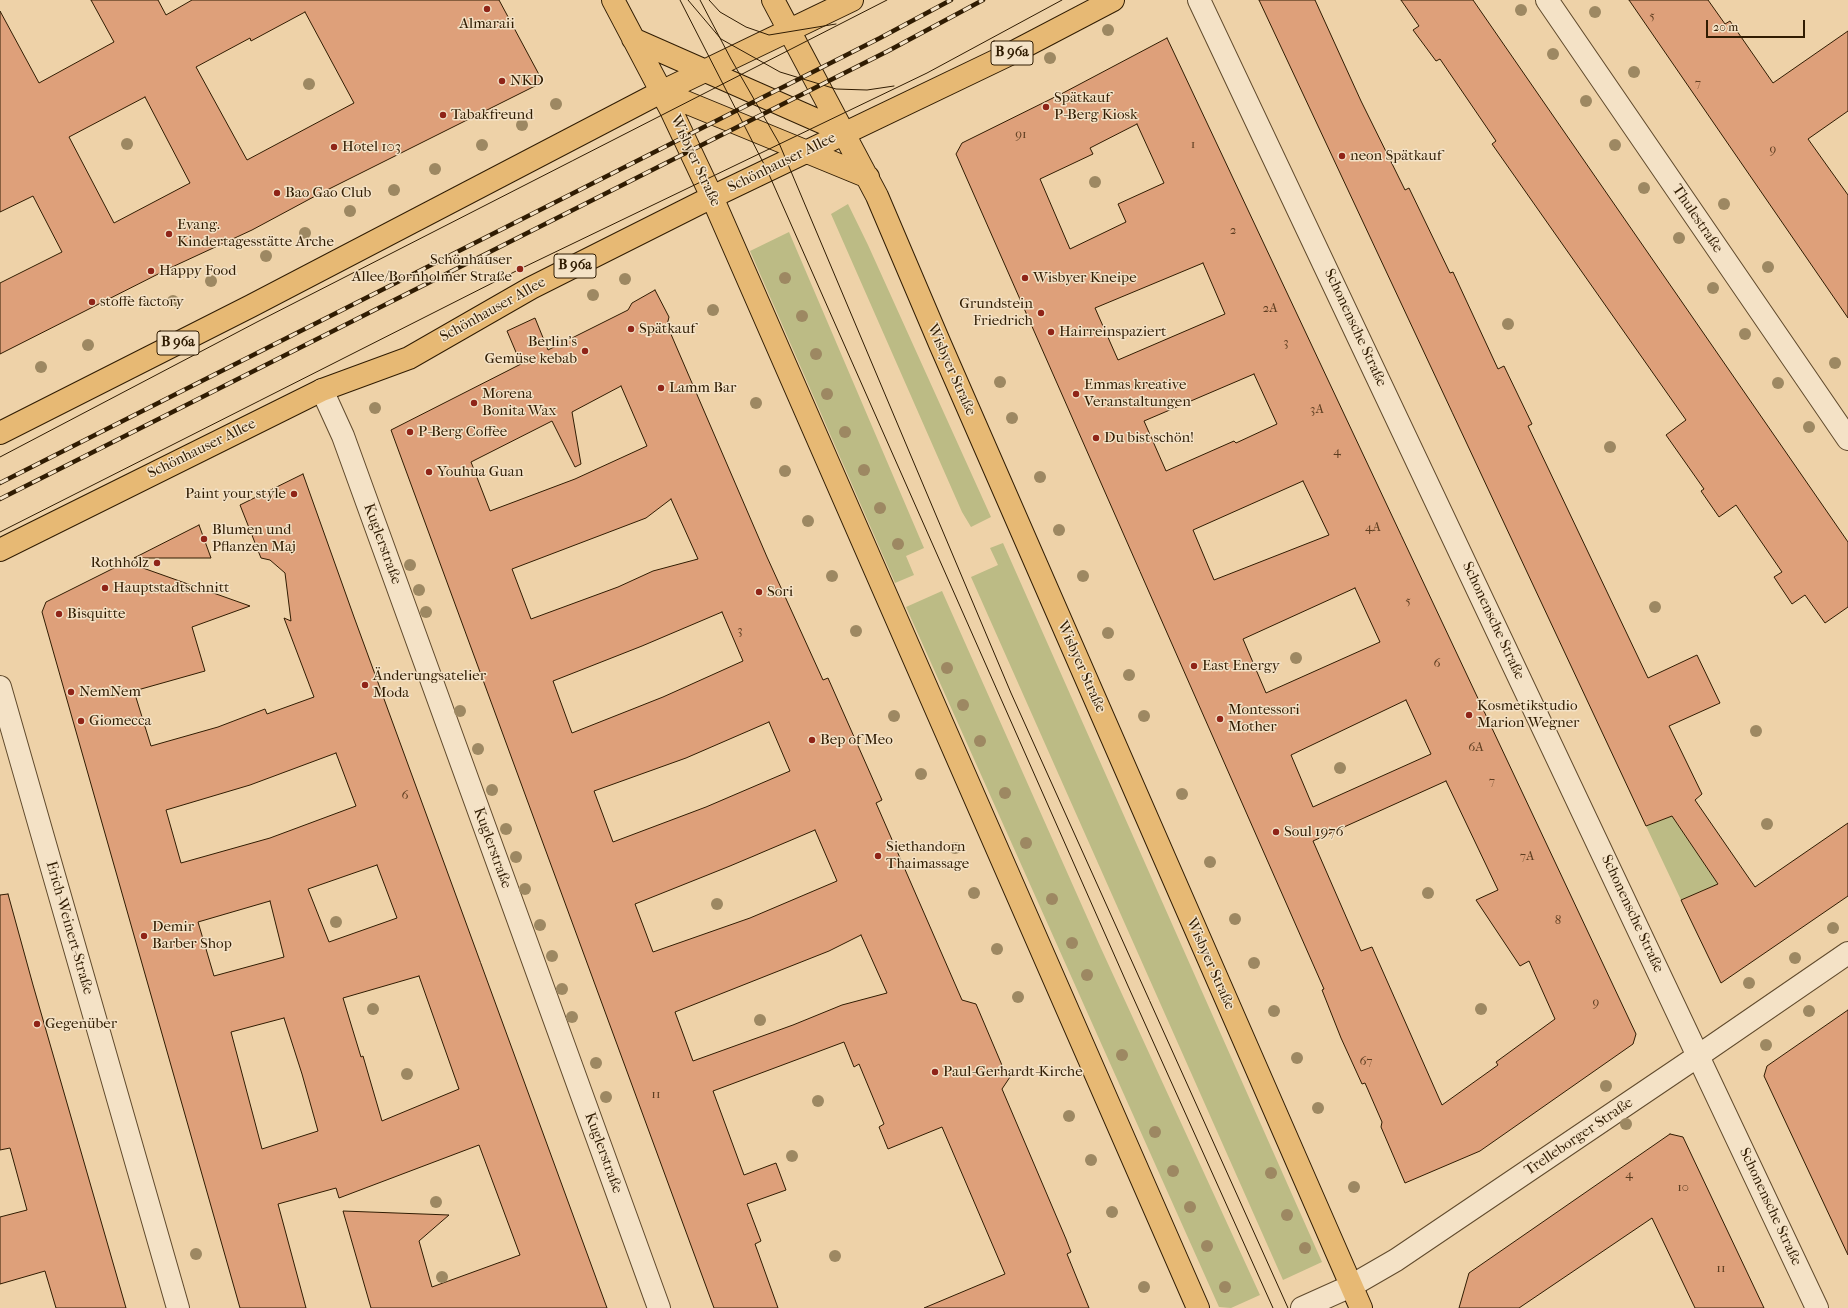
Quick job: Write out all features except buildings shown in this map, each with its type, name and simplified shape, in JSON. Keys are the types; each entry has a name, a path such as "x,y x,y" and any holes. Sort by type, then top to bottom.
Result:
{"main road":[{"name":"Wisbyer Straße","path":"612,0 661,92 712,197 1198,1308"},
{"name":"Wisbyer Straße","path":"773,0 868,177 1361,1308"},
{"name":"B 96a","path":"0,433 258,303 661,92 852,0"},
{"name":"Schönhauser Allee","path":"0,550 322,390 409,358 530,288 844,132 1010,54 1113,0"},
{"path":"633,39 844,132"},
{"path":"661,92 868,177"}],"street":[{"name":"Schonensche Straße","path":"1200,0 1817,1308"},
{"name":"Thulestraße","path":"1547,0 1848,439"},
{"name":"Kuglerstraße","path":"322,390 343,436 659,1308"},
{"name":"Erich-Weinert-Straße","path":"0,687 178,1308"},
{"name":"Trelleborger Straße","path":"1302,1308 1351,1286 1396,1260 1848,953"}],"shaded area":[{"path":"848,204 991,517 971,527 962,512 831,214"},
{"path":"789,232 924,548 906,556 914,575 895,583 750,251"},
{"path":"1003,543 1322,1262 1283,1280 971,577 998,565 990,548"},
{"path":"942,591 1099,944 1260,1295 1231,1308 1219,1307 906,607"},
{"path":"1672,816 1718,884 1681,900 1646,826"}],"tram line":[{"path":"680,0 767,170 1128,986 1273,1308"},
{"path":"688,0 721,39 780,72 836,89 867,90 894,86"},
{"path":"700,0 731,59 779,143 1011,693 1288,1308"},
{"path":"709,0 720,12 746,27 769,35 836,24"},
{"path":"0,457 257,322 887,0"},
{"path":"0,532 520,269 927,73 1062,0"}],"railway":[{"path":"0,483 880,38 951,0"},
{"path":"0,499 888,51 983,0"}],"place":[{"name":"Almaraii","path":"487,9"},
{"name":"NKD","path":"502,81"},
{"name":"Spätkauf P-Berg Kiosk","path":"1046,107"},
{"name":"Tabakfreund","path":"443,115"},
{"name":"Hotel 103","path":"334,147"},
{"name":"neon Spätkauf","path":"1342,156"},
{"name":"Bao Gao Club","path":"277,193"},
{"name":"Evang. Kindertagesstätte Arche","path":"169,234"},
{"name":"Schönhauser Allee/Bornholmer Straße","path":"520,269"},
{"name":"Happy Food","path":"151,271"},
{"name":"Wisbyer Kneipe","path":"1025,278"},
{"name":"stoffe factory","path":"92,302"},
{"name":"Grundstein Friedrich","path":"1041,313"},
{"name":"Spätkauf","path":"631,329"},
{"name":"Hairreinspaziert","path":"1051,332"},
{"name":"Berlin's Gemüse kebab","path":"585,351"},
{"name":"Lamm Bar","path":"661,388"},
{"name":"Emmas kreative Veranstaltungen","path":"1076,394"},
{"name":"Morena Bonita Wax","path":"474,403"},
{"name":"P-Berg Coffee","path":"410,432"},
{"name":"Du bist schön!","path":"1096,438"},
{"name":"Youhua Guan","path":"429,472"},
{"name":"Paint your style","path":"294,494"},
{"name":"Blumen und Pflanzen Maj","path":"204,539"},
{"name":"Rothholz","path":"157,563"},
{"name":"Hauptstadtschnitt","path":"105,588"},
{"name":"Sori","path":"759,592"},
{"name":"Bisquitte","path":"59,614"},
{"name":"East Energy","path":"1194,666"},
{"name":"Änderungsatelier Moda","path":"365,685"},
{"name":"NemNem","path":"71,692"},
{"name":"Kosmetikstudio Marion Wegner","path":"1469,715"},
{"name":"Montessori Mother","path":"1220,719"},
{"name":"Giomecca","path":"81,721"},
{"name":"Bep of Meo","path":"812,740"},
{"name":"Soul 1976","path":"1276,832"},
{"name":"Siethandorn Thaimassage","path":"878,856"},
{"name":"Demir Barber Shop","path":"144,936"},
{"name":"Gegenüber","path":"37,1024"},
{"name":"Paul-Gerhardt-Kirche","path":"935,1072"}]}
